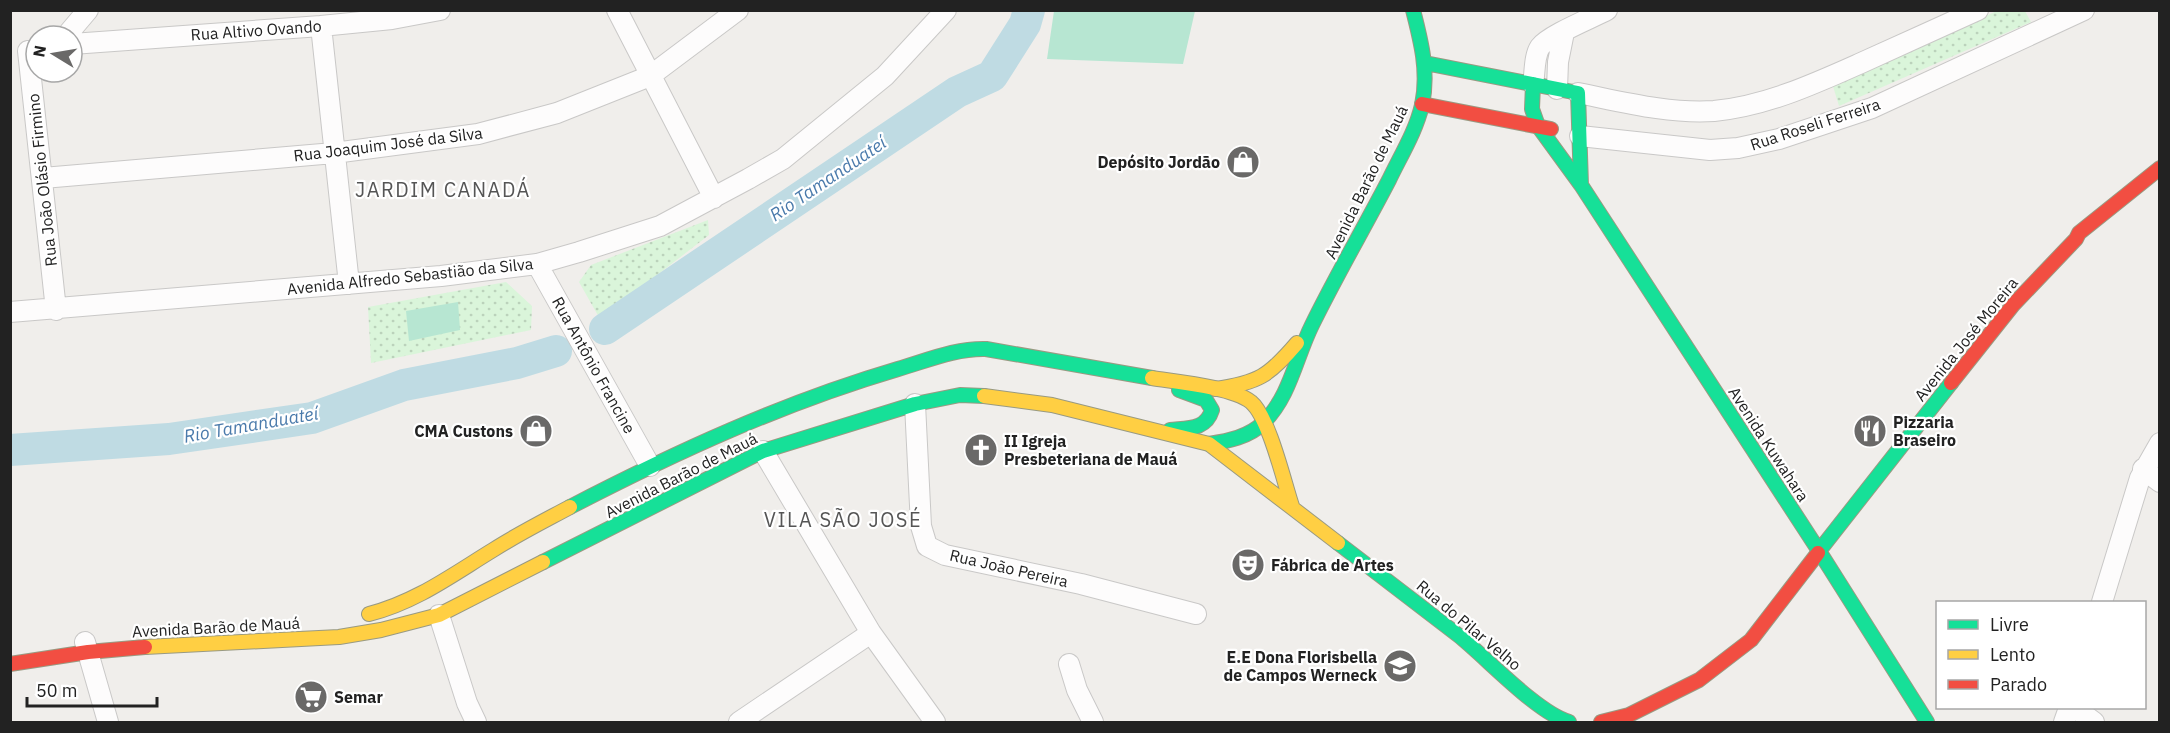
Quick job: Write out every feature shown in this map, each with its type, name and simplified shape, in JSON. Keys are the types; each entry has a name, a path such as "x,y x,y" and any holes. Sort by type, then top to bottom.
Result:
{"main road":[{"name":"Avenida Barão de Mauá","path":"81,644 141,647 339,637 381,630 439,615 763,451 915,404 960,395 1052,405 1209,444 1232,440 1252,431 1278,405 1311,326 1365,228 1413,131 1426,82 1425,63 1413,10"},
{"path":"1425,63 1578,93 1570,133 1581,185"},
{"name":"Avenida Kuwahara","path":"1533,84 1532,109 1538,126 1581,185 1819,551 1927,723"},
{"name":"Rua Roseli Ferreira","path":"1422,104 1570,133"},
{"name":"Avenida José Moreira","path":"1819,551 2013,304 2076,239 2079,233 2160,168"},
{"name":"Avenida Barão de Mauá","path":"356,616 398,606 430,590 511,538 650,466 797,404 885,372 938,359 970,348 1215,389 1247,384 1262,378 1278,366 1311,326"},
{"path":"1155,432 1202,426 1211,416 1212,410 1206,400 1179,390 1172,381"},
{"path":"1215,389 1246,399 1254,405 1263,422 1292,506"},
{"name":"Rua do Pilar Velho","path":"1209,444 1459,636 1528,696 1562,722"},
{"path":"511,538 510,551 514,559 530,569"},
{"path":"1601,723 1629,715 1699,680 1751,640 1819,551"},
{"name":"Avenida Barão de Mauá","path":"10,664 116,636"}],"street":[{"path":"76,24 88,10"},
{"name":"Rua Altivo Ovando","path":"84,43 280,19 321,26 392,19 440,10"},
{"path":"617,10 714,198"},
{"name":"Rua Joaquim José da Silva","path":"43,178 334,153 478,134 557,114 650,76 738,10"},
{"name":"Avenida Alfredo Sebastião da Silva","path":"10,312 56,310 441,276 537,264 660,226 783,159 885,76 946,10"},
{"path":"1533,84 1540,47 1607,10"},
{"path":"1578,93 1675,111 1714,111 1780,97 1812,85 1978,10"},
{"name":"Rua Roseli Ferreira","path":"1570,133 1710,150 1738,148 1779,139 1872,108 2084,10"},
{"path":"321,26 349,284"},
{"path":"1557,89 1558,62 1564,32"},
{"name":"Rua João Olásio Firmino","path":"30,84 43,178 56,310"},
{"name":"Rua Antônio Francine","path":"537,264 650,466"},
{"name":"Rua João Pereira","path":"915,404 921,526 927,546 945,555 1081,584 1196,614"},
{"path":"2103,601 2143,470 2160,443"},
{"path":"763,451 871,633 935,723"},
{"path":"2143,470 2160,482"},
{"path":"439,615 467,703 476,723"},
{"path":"740,723 871,633"},
{"path":"81,644 108,723"},
{"path":"1069,664 1077,690 1093,723"},
{"path":"2076,709 2094,723"}],"green space":[{"path":"1054,10 1195,11 1183,64 1047,59"},
{"path":"1997,11 2025,11 2031,22 1839,106 1832,83"},
{"path":"708,220 709,235 600,319 579,282 591,265"},
{"path":"506,282 532,306 531,330 371,363 368,307"},
{"path":"458,302 460,330 409,341 406,311"}],"waterway":[{"name":"Rio Tamanduateí","path":"605,329 957,92 992,76 1025,24 1029,10"},
{"name":"Rio Tamanduateí","path":"10,450 169,439 312,418 404,385 517,363 556,351"}],"traffic: fast":[{"path":"1209,444 1231,440 1251,432 1263,423 1280,401 1306,337 1408,143 1422,105 1425,81 1421,45 1413,10"},
{"path":"1425,63 1578,93 1581,185"},
{"path":"1533,84 1532,109 1538,126 1581,185 1819,551 1951,383"},
{"path":"570,507 690,448 772,413 855,382 952,353 986,349 1152,378"},
{"path":"1170,430 1201,425 1212,410 1206,400 1179,390"},
{"path":"543,562 763,451 915,404 960,395 984,396"},
{"path":"1338,543 1458,635 1527,696 1569,722"},
{"path":"1818,553 1819,551 1927,722"}],"traffic: slow":[{"path":"1215,389 1242,384 1262,376 1297,343"},
{"path":"1152,378 1231,392 1251,402 1258,410 1270,435 1292,506"},
{"path":"984,396 1052,405 1209,444 1338,543"},
{"path":"369,614 418,595 512,538 570,507"},
{"path":"145,647 339,637 381,630 439,615 543,562"}],"traffic: jam":[{"path":"1422,104 1551,129"},
{"path":"1951,383 2013,305 2076,239 2079,233 2160,168"},
{"path":"1601,722 1629,715 1699,680 1751,640 1818,553"},
{"path":"10,664 88,652 145,647"}],"place":[{"name":"Depósito Jordão","path":"1243,162"},
{"name":"CMA Custons","path":"536,431"},
{"name":"Pizzaria Braseiro","path":"1870,431"},
{"name":"II Igreja Presbeteriana de Mauá","path":"981,450"},
{"name":"Fábrica de Artes","path":"1248,565"},
{"name":"E.E Dona Florisbella de Campos Werneck","path":"1400,666"},
{"name":"Semar","path":"311,697"}],"district":[{"name":"JARDIM CANADÁ","path":"443,190"},
{"name":"VILA SÃO JOSÉ","path":"843,520"}]}
